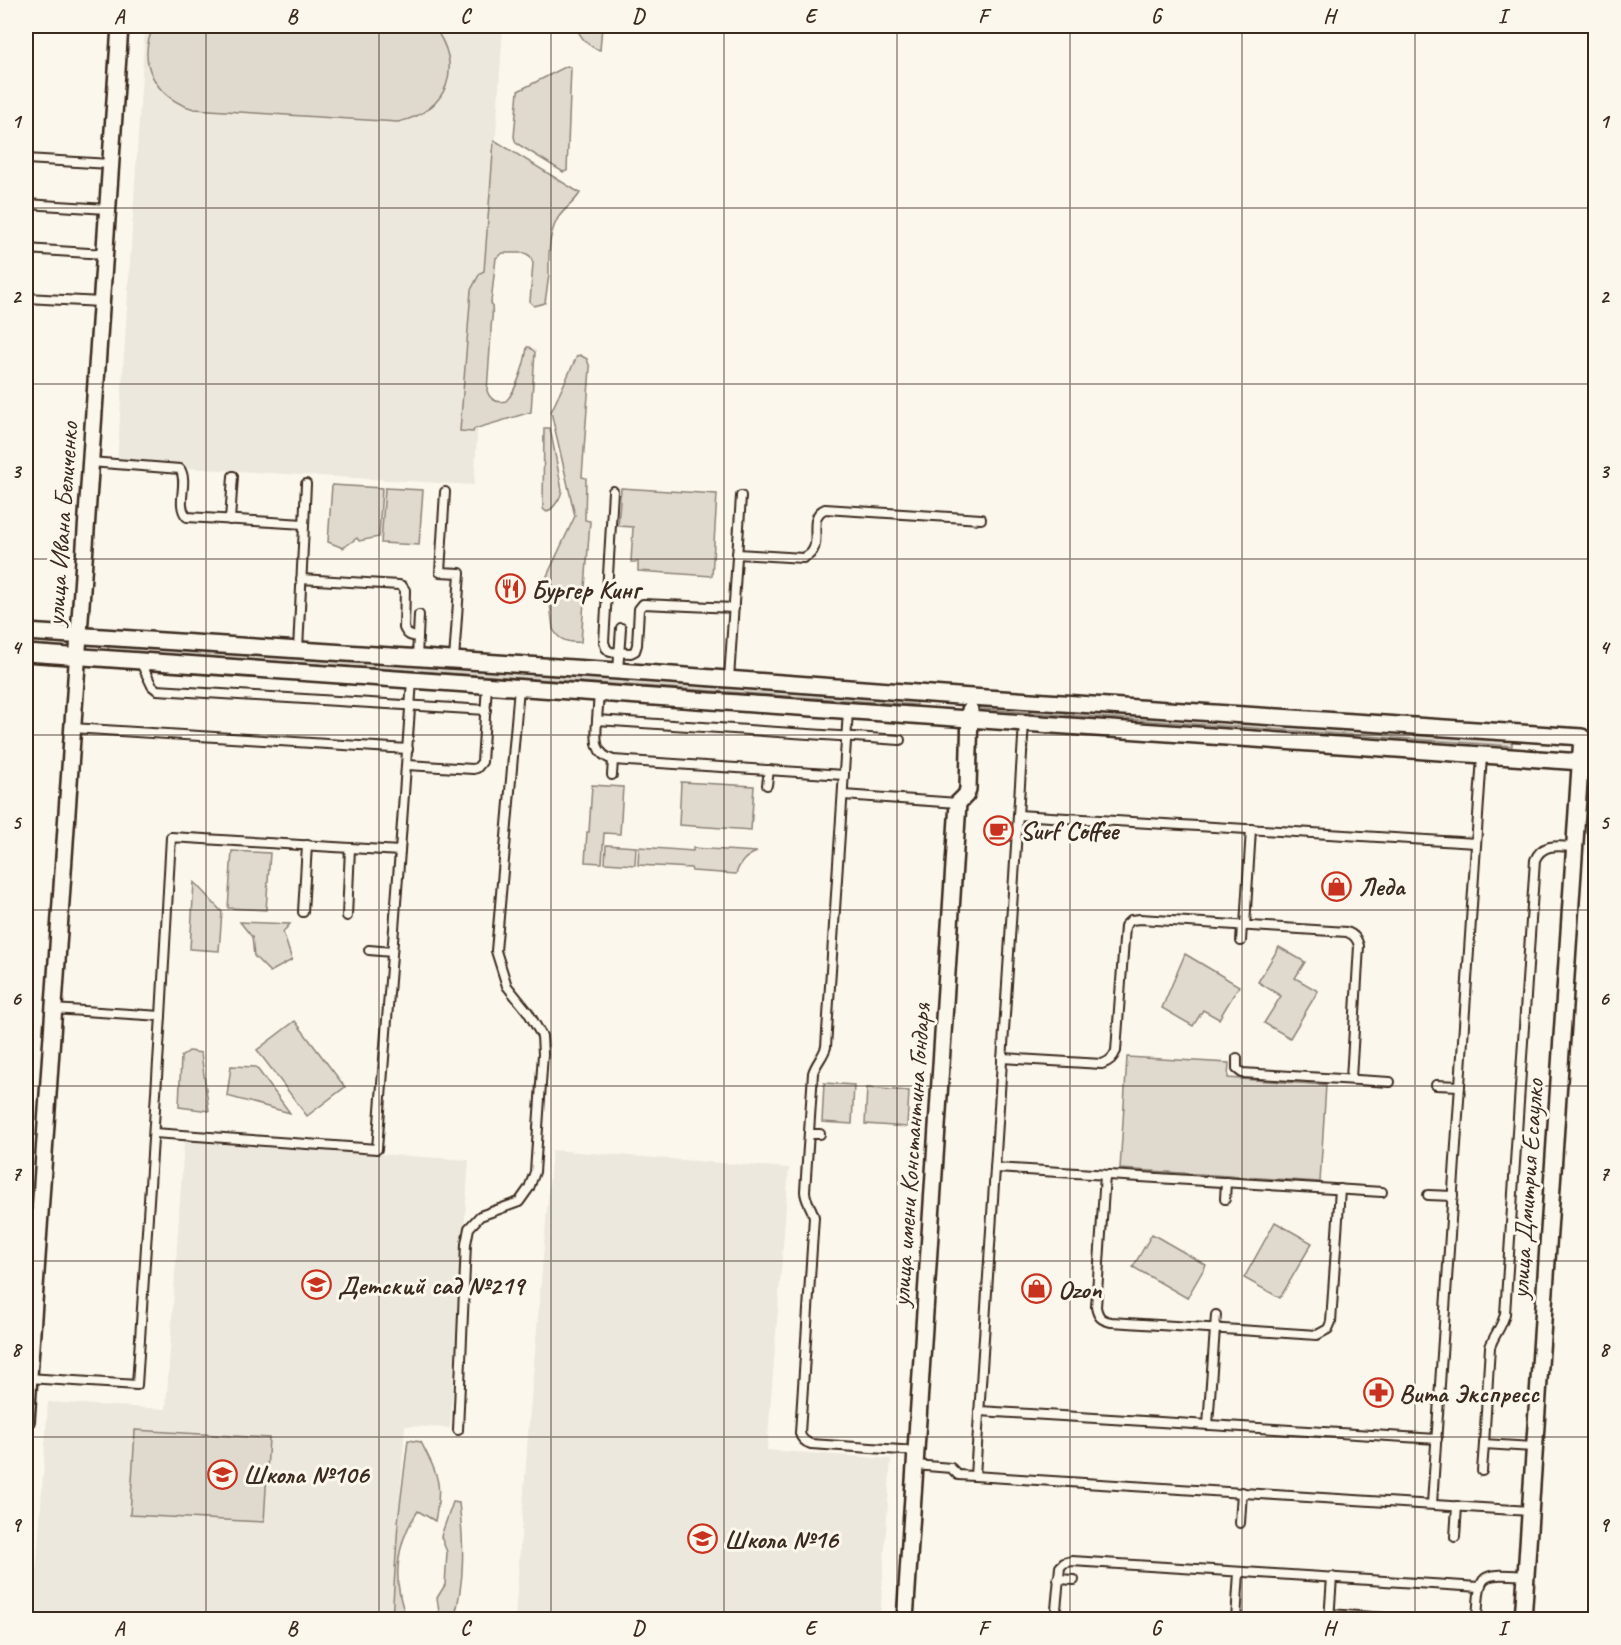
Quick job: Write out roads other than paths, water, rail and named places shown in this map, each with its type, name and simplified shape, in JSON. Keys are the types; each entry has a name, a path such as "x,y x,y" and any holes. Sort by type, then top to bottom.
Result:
{"street":[{"name":"улица Ивана Беличенко","path":"26,1421 120,26"},
{"path":"26,632 618,670 971,697"},
{"path":"26,653 1596,763"},
{"name":"улица имени Константина Гондаря","path":"905,1620 958,803 966,795 968,789 971,697"},
{"name":"улица Дмитрия Есаулко","path":"971,697 1581,737 1523,1620"}],"lane":[{"path":"26,159 110,164"},
{"path":"26,204 107,209"},
{"path":"26,249 104,254"},
{"path":"26,298 101,302"},
{"path":"90,462 180,469 183,476 182,510 187,517 304,524"},
{"path":"230,519 232,477"},
{"path":"298,650 306,484"},
{"path":"613,491 604,642 610,652 631,653 635,651 639,609 643,604 734,608"},
{"path":"445,492 440,572 460,573 454,660"},
{"path":"729,679 741,496"},
{"path":"737,554 802,558 808,556 814,549 816,516 825,509 981,519"},
{"path":"301,579 402,586 405,590 405,632 409,636 418,637"},
{"path":"417,658 419,615"},
{"path":"618,670 621,628"},
{"path":"140,661 152,686 158,690 486,710"},
{"path":"154,1133 378,1149 412,680"},
{"path":"407,765 477,768 482,762 487,685"},
{"path":"458,1430 466,1244 469,1228 480,1216 519,1202 530,1188 535,1172 543,1054 542,1036 528,1012 507,986 496,951 519,688"},
{"path":"599,693 596,741 605,757 613,760 844,775"},
{"path":"848,711 826,1047 814,1066 805,1194 814,1217 800,1432 805,1442 915,1458 951,1468 958,1475 1530,1511"},
{"path":"597,720 900,740"},
{"path":"975,1476 1024,723"},
{"path":"72,728 408,749"},
{"path":"1432,1504 1482,756"},
{"path":"612,775 613,760"},
{"path":"767,785 769,770"},
{"path":"843,795 958,803"},
{"path":"1018,815 1476,843"},
{"path":"1241,941 1251,829"},
{"path":"28,1378 137,1385 171,837 400,851"},
{"path":"303,912 307,845"},
{"path":"1482,1471 1492,1339 1503,1324 1505,1314 1535,860 1544,848 1574,847"},
{"path":"346,916 350,848"},
{"path":"1002,1058 1102,1064 1113,1057 1116,1051 1123,932 1131,920 1243,925 1353,934 1359,946 1351,1079"},
{"path":"369,950 392,952"},
{"path":"53,1009 161,1016"},
{"path":"1237,1058 1237,1069 1242,1072 1390,1082"},
{"path":"1436,1084 1460,1086"},
{"path":"809,1134 820,1134"},
{"path":"995,1168 1382,1192"},
{"path":"1105,1175 1096,1307 1098,1314 1103,1320 1111,1322 1215,1329 1317,1335 1328,1329 1331,1322 1340,1189"},
{"path":"1225,1199 1226,1182"},
{"path":"1428,1195 1453,1196"},
{"path":"1208,1425 1216,1315"},
{"path":"979,1411 1437,1439"},
{"path":"1484,1444 1534,1448"},
{"path":"1240,1523 1242,1492"},
{"path":"1455,1537 1457,1506"},
{"path":"1055,1620 1060,1567 1072,1561 1479,1587"},
{"path":"1236,1620 1239,1572"},
{"path":"1477,1620 1479,1587 1482,1581 1496,1574 1526,1576"},
{"path":"1332,1577 1329,1617 1416,1620"},
{"path":"1058,1579 1074,1580"}],"place":[{"name":"Бургер Кинг","path":"510,589"},
{"name":"Surf Coffee","path":"999,830"},
{"name":"Леда","path":"1337,886"},
{"name":"Детский сад №219","path":"317,1285"},
{"name":"Ozon","path":"1037,1289"},
{"name":"Вита Экспресс","path":"1378,1393"},
{"name":"Школа №106","path":"222,1474"},
{"name":"Школа №16","path":"703,1539"}]}
